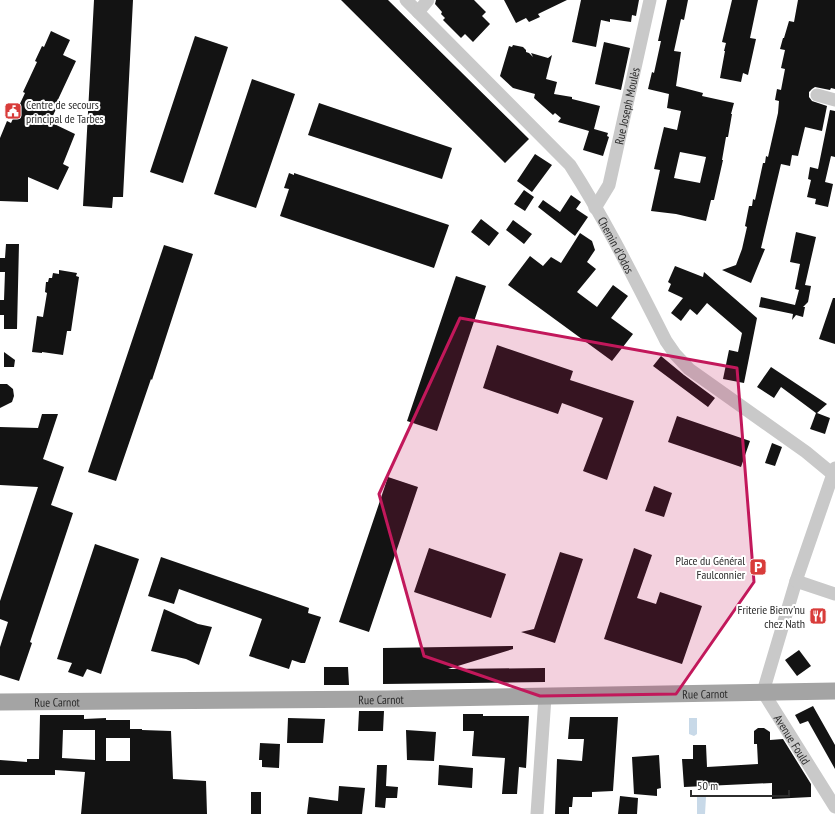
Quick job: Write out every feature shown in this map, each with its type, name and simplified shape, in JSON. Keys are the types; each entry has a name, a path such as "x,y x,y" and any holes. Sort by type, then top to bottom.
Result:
{"main road":[{"name":"Rue Carnot","path":"0,702 379,700 835,691"}],"street":[{"name":"Chemin d'Odos","path":"406,0 570,165 588,192 595,208 619,248 666,341 675,354 689,369 834,473"},
{"path":"418,12 428,0"},
{"name":"Rue Joseph Moulès","path":"595,208 609,185 650,0"},
{"path":"817,96 835,100"},
{"path":"763,692 796,581 834,473"},
{"path":"796,581 835,594"},
{"name":"Avenue Fould","path":"763,692 835,807"},
{"path":"536,814 545,697"}],"highlighted area":[{"path":"460,318 737,368 754,582 676,694 540,696 424,656 379,494"}],"water":[{"path":"689,718 697,718 697,734 694,736 689,734"},
{"path":"697,797 706,797 705,814 697,814"}],"building":[{"path":"94,0 133,0 123,197 113,197 112,208 83,206"},
{"path":"341,0 388,0 529,139 505,163"},
{"path":"436,0 474,0 486,12 482,16 490,24 473,42 465,34 461,38 443,20 445,18 435,4"},
{"path":"504,0 567,0 538,14 540,17 529,22 526,18 516,23"},
{"path":"581,0 639,0 636,16 632,15 631,22 610,19 610,22 601,20 596,47 572,42"},
{"path":"667,0 688,0 684,20 681,19 674,51 681,52 676,86 703,93 702,96 734,103 714,200 711,200 706,221 676,214 651,211 660,170 654,169 664,127 677,130 681,111 667,108 669,94 648,89 652,72 654,73 661,41 658,41","holes":["680,152 706,157 700,183 674,178"]},
{"path":"732,0 758,0 750,38 756,39 748,75 743,73 741,82 720,78 726,43 722,42"},
{"path":"798,0 835,0 835,89 831,88 830,90 815,87 809,92 809,97 812,101 827,106 822,131 805,127 798,156 792,155 790,166 781,164 761,248 765,249 751,283 722,270 736,265 742,249 747,227 745,226 749,206 752,206 753,199 755,200 763,163 765,163 766,156 768,157 778,113 779,101 775,100 777,89 781,90 785,69 781,68 785,50 780,49 789,21 794,22"},
{"path":"51,31 70,40 63,55 76,61 55,106 57,107 50,122 75,134 63,164 69,167 58,190 28,177 28,202 0,201 0,138 7,121 11,123 37,62 35,61 42,46 44,47"},
{"path":"195,36 228,47 183,183 150,172"},
{"path":"604,42 630,48 621,90 595,84"},
{"path":"513,45 523,47 526,52 533,57 531,53 548,58 552,55 546,79 557,82 554,94 572,97 572,99 600,106 594,129 608,133 607,136 609,137 603,156 583,150 589,131 558,122 561,118 555,113 553,115 534,98 535,94 513,88 500,76 509,46 512,47"},
{"path":"252,79 295,94 256,208 214,194"},
{"path":"319,103 452,148 442,179 308,135"},
{"path":"830,110 835,111 835,157 831,156 825,182 833,184 828,207 815,204 816,199 807,197 811,180 808,179 810,167 818,169"},
{"path":"535,154 552,165 532,192 517,181"},
{"path":"289,173 294,175 294,173 449,225 434,268 280,216 289,189 284,188"},
{"path":"524,190 534,197 525,211 514,204"},
{"path":"571,195 581,202 576,209 588,217 575,236 538,207 543,200 560,212"},
{"path":"481,219 499,233 489,246 471,232"},
{"path":"513,220 532,234 524,244 506,230"},
{"path":"796,232 816,237 805,285 811,286 808,302 803,307 805,307 803,317 796,315 792,320 793,314 759,307 761,297 795,305 799,290 795,289 800,264 790,262"},
{"path":"580,233 592,241 595,250 587,262 596,269 577,292 597,307 613,285 628,296 611,318 633,334 612,361 508,285 530,256 543,266 551,257 561,263"},
{"path":"6,244 19,244 17,329 4,329 4,315 0,315 0,300 4,300 5,272 0,272 0,258 5,258"},
{"path":"164,245 193,254 152,380 151,379 116,481 88,472"},
{"path":"675,266 703,277 704,272 757,318 744,383 723,379 729,350 738,352 742,333 707,303 697,315 690,309 681,321 671,313 683,298 668,291 671,284 668,282"},
{"path":"59,270 77,273 76,276 79,277 71,331 67,331 63,355 32,352 37,316 43,317 47,293 45,292 46,282 48,282 49,278 52,278 53,273 59,274"},
{"path":"456,276 486,286 437,431 407,421"},
{"path":"833,298 835,298 835,344 819,339"},
{"path":"497,345 573,371 570,380 634,401 607,480 583,471 603,418 562,403 558,414 483,388"},
{"path":"4,352 15,360 14,367 4,367"},
{"path":"661,356 715,398 708,407 653,366"},
{"path":"771,367 827,404 817,413 830,418 825,434 810,429 816,413 781,387 774,398 757,387"},
{"path":"0,384 7,384 13,389 14,396 12,402 0,408"},
{"path":"42,414 58,414 43,459 64,467 51,505 73,513 30,642 32,643 19,681 0,675 0,647 8,622 0,619 0,601 38,487 0,485 0,427 38,428"},
{"path":"677,416 750,441 741,467 668,442"},
{"path":"772,443 782,447 775,466 765,463"},
{"path":"388,477 418,487 369,632 339,622"},
{"path":"654,486 672,493 664,517 645,511"},
{"path":"95,544 139,559 101,674 87,669 83,677 68,672 72,663 57,659"},
{"path":"429,548 506,574 491,618 414,592"},
{"path":"634,548 652,555 637,598 656,604 660,592 702,606 682,664 604,639"},
{"path":"560,552 583,559 555,643 521,632 534,629"},
{"path":"161,557 309,608 308,613 321,617 305,663 292,660 289,669 249,656 262,619 179,589 174,604 148,596"},
{"path":"164,609 198,624 212,627 199,665 186,659 151,651"},
{"path":"513,646 513,649 448,669 545,668 545,682 383,684 383,648"},
{"path":"799,650 811,666 797,676 785,660"},
{"path":"324,667 348,667 349,685 324,685"},
{"path":"813,706 835,745 835,769 808,721 800,724 795,715"},
{"path":"359,711 384,711 383,731 358,731"},
{"path":"463,714 483,714 483,716 529,716 526,768 519,767 517,794 502,794 505,758 472,756 474,731 463,731"},
{"path":"40,715 84,715 84,719 106,718 106,720 130,720 130,729 171,731 173,779 206,781 207,814 81,814 85,772 55,770 55,775 0,775 0,760 27,762 27,759 39,759","holes":["63,730 95,730 95,760 62,758","106,738 130,738 130,761 106,761"]},
{"path":"570,717 618,717 613,791 592,792 592,797 573,797 572,807 569,807 569,814 555,814 557,759 582,761 584,739 568,739"},
{"path":"288,718 325,719 323,743 287,743"},
{"path":"758,728 764,728 770,732 770,740 783,739 811,784 811,797 772,799 772,783 684,787 682,759 693,759 693,745 706,745 707,767 758,764 757,744 754,744 754,731"},
{"path":"406,730 436,732 434,761 407,760"},
{"path":"260,743 280,744 279,768 262,767 262,760 259,760"},
{"path":"659,755 661,788 657,789 657,796 634,794 632,757"},
{"path":"377,765 387,765 386,786 398,787 397,798 386,798 385,808 375,807"},
{"path":"439,765 473,768 472,788 438,785"},
{"path":"339,786 365,788 362,814 307,814 309,797 338,801"},
{"path":"251,792 261,792 261,814 251,814"},
{"path":"620,796 638,798 637,814 618,814"}],"place":[{"name":"Centre de secours principal de Tarbes","path":"13,111"},
{"name":"Place du Général Faulconnier","path":"758,567"},
{"name":"Friterie Bienv'nu chez Nath","path":"818,616"}]}
